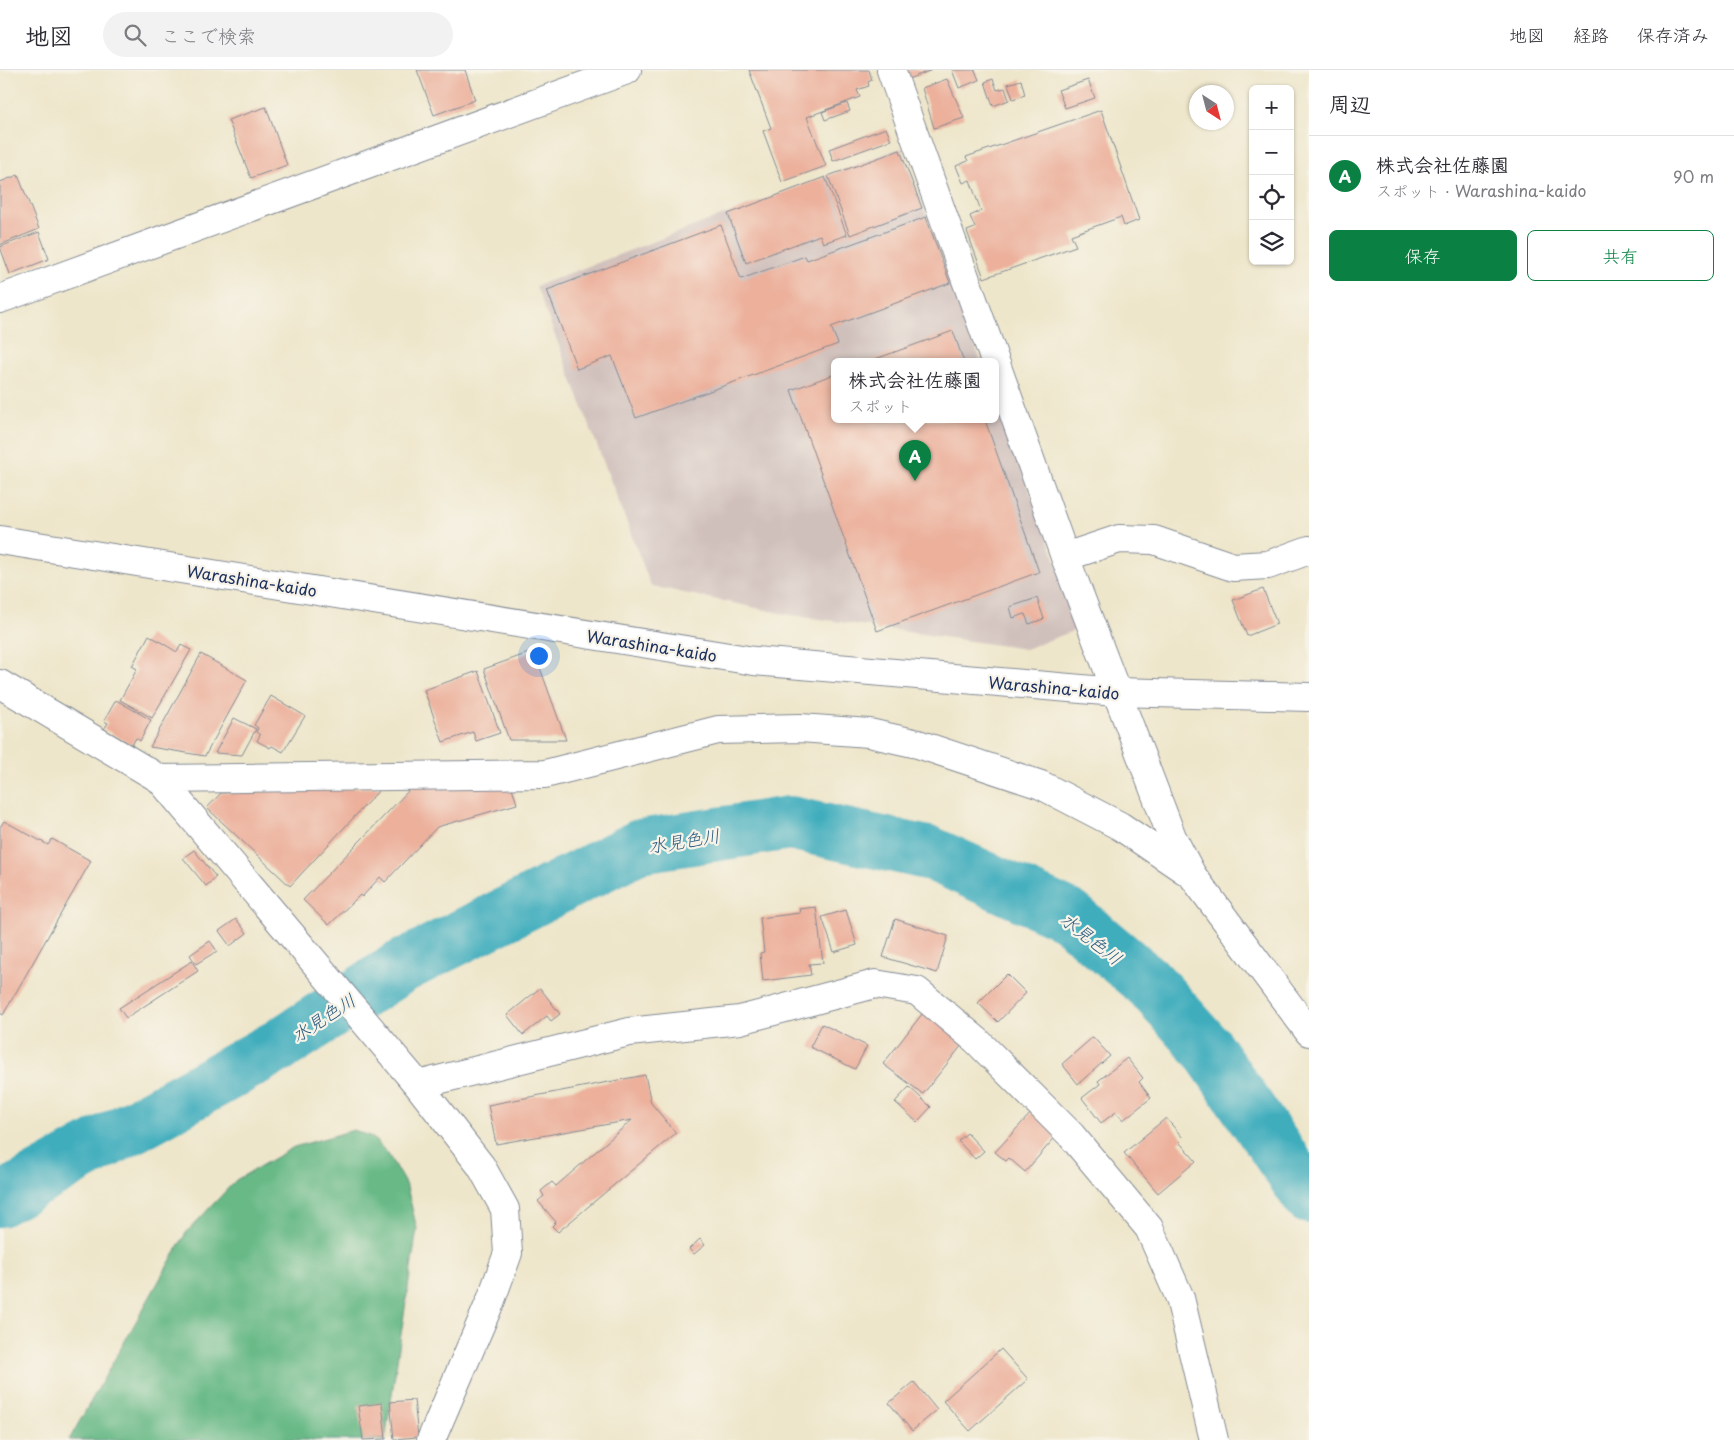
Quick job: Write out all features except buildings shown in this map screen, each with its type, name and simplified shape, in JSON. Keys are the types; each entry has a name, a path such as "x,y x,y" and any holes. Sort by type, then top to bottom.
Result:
{"main road":[{"path":"0,299 627,70"},
{"path":"890,70 993,358"},
{"path":"999,373 1065,557 1172,837 1192,875 1309,1032"},
{"path":"1065,557 1119,539 1154,540 1233,567 1268,565 1309,550"},
{"name":"Warashina-kaido","path":"0,540 754,661 1116,692 1309,697"},
{"path":"0,684 160,779 393,1058 418,1085 481,1166 505,1209 508,1253 491,1300 431,1440"},
{"path":"160,779 545,774 718,730 800,728 869,733 918,744 1041,784 1120,826 1192,875"},
{"path":"418,1085 629,1032 740,1020 875,984 917,991 976,1040 1071,1135 1149,1228 1180,1298 1214,1440"}],"shaded area":[{"path":"901,148 980,358 831,358 831,423 999,423 999,410 1081,628 1025,649 785,614 651,586 536,286"}],"green space":[{"path":"354,1130 372,1137 388,1154 407,1187 417,1229 385,1440 69,1440 186,1233 236,1180 294,1147"}],"waterway":[{"name":"水見色川","path":"0,1200 280,1045 401,967 640,846 790,823 932,854 1069,916 1150,984 1206,1047 1309,1197"}],"place":[{"name":"株式会社佐藤園","path":"915,481"}]}
